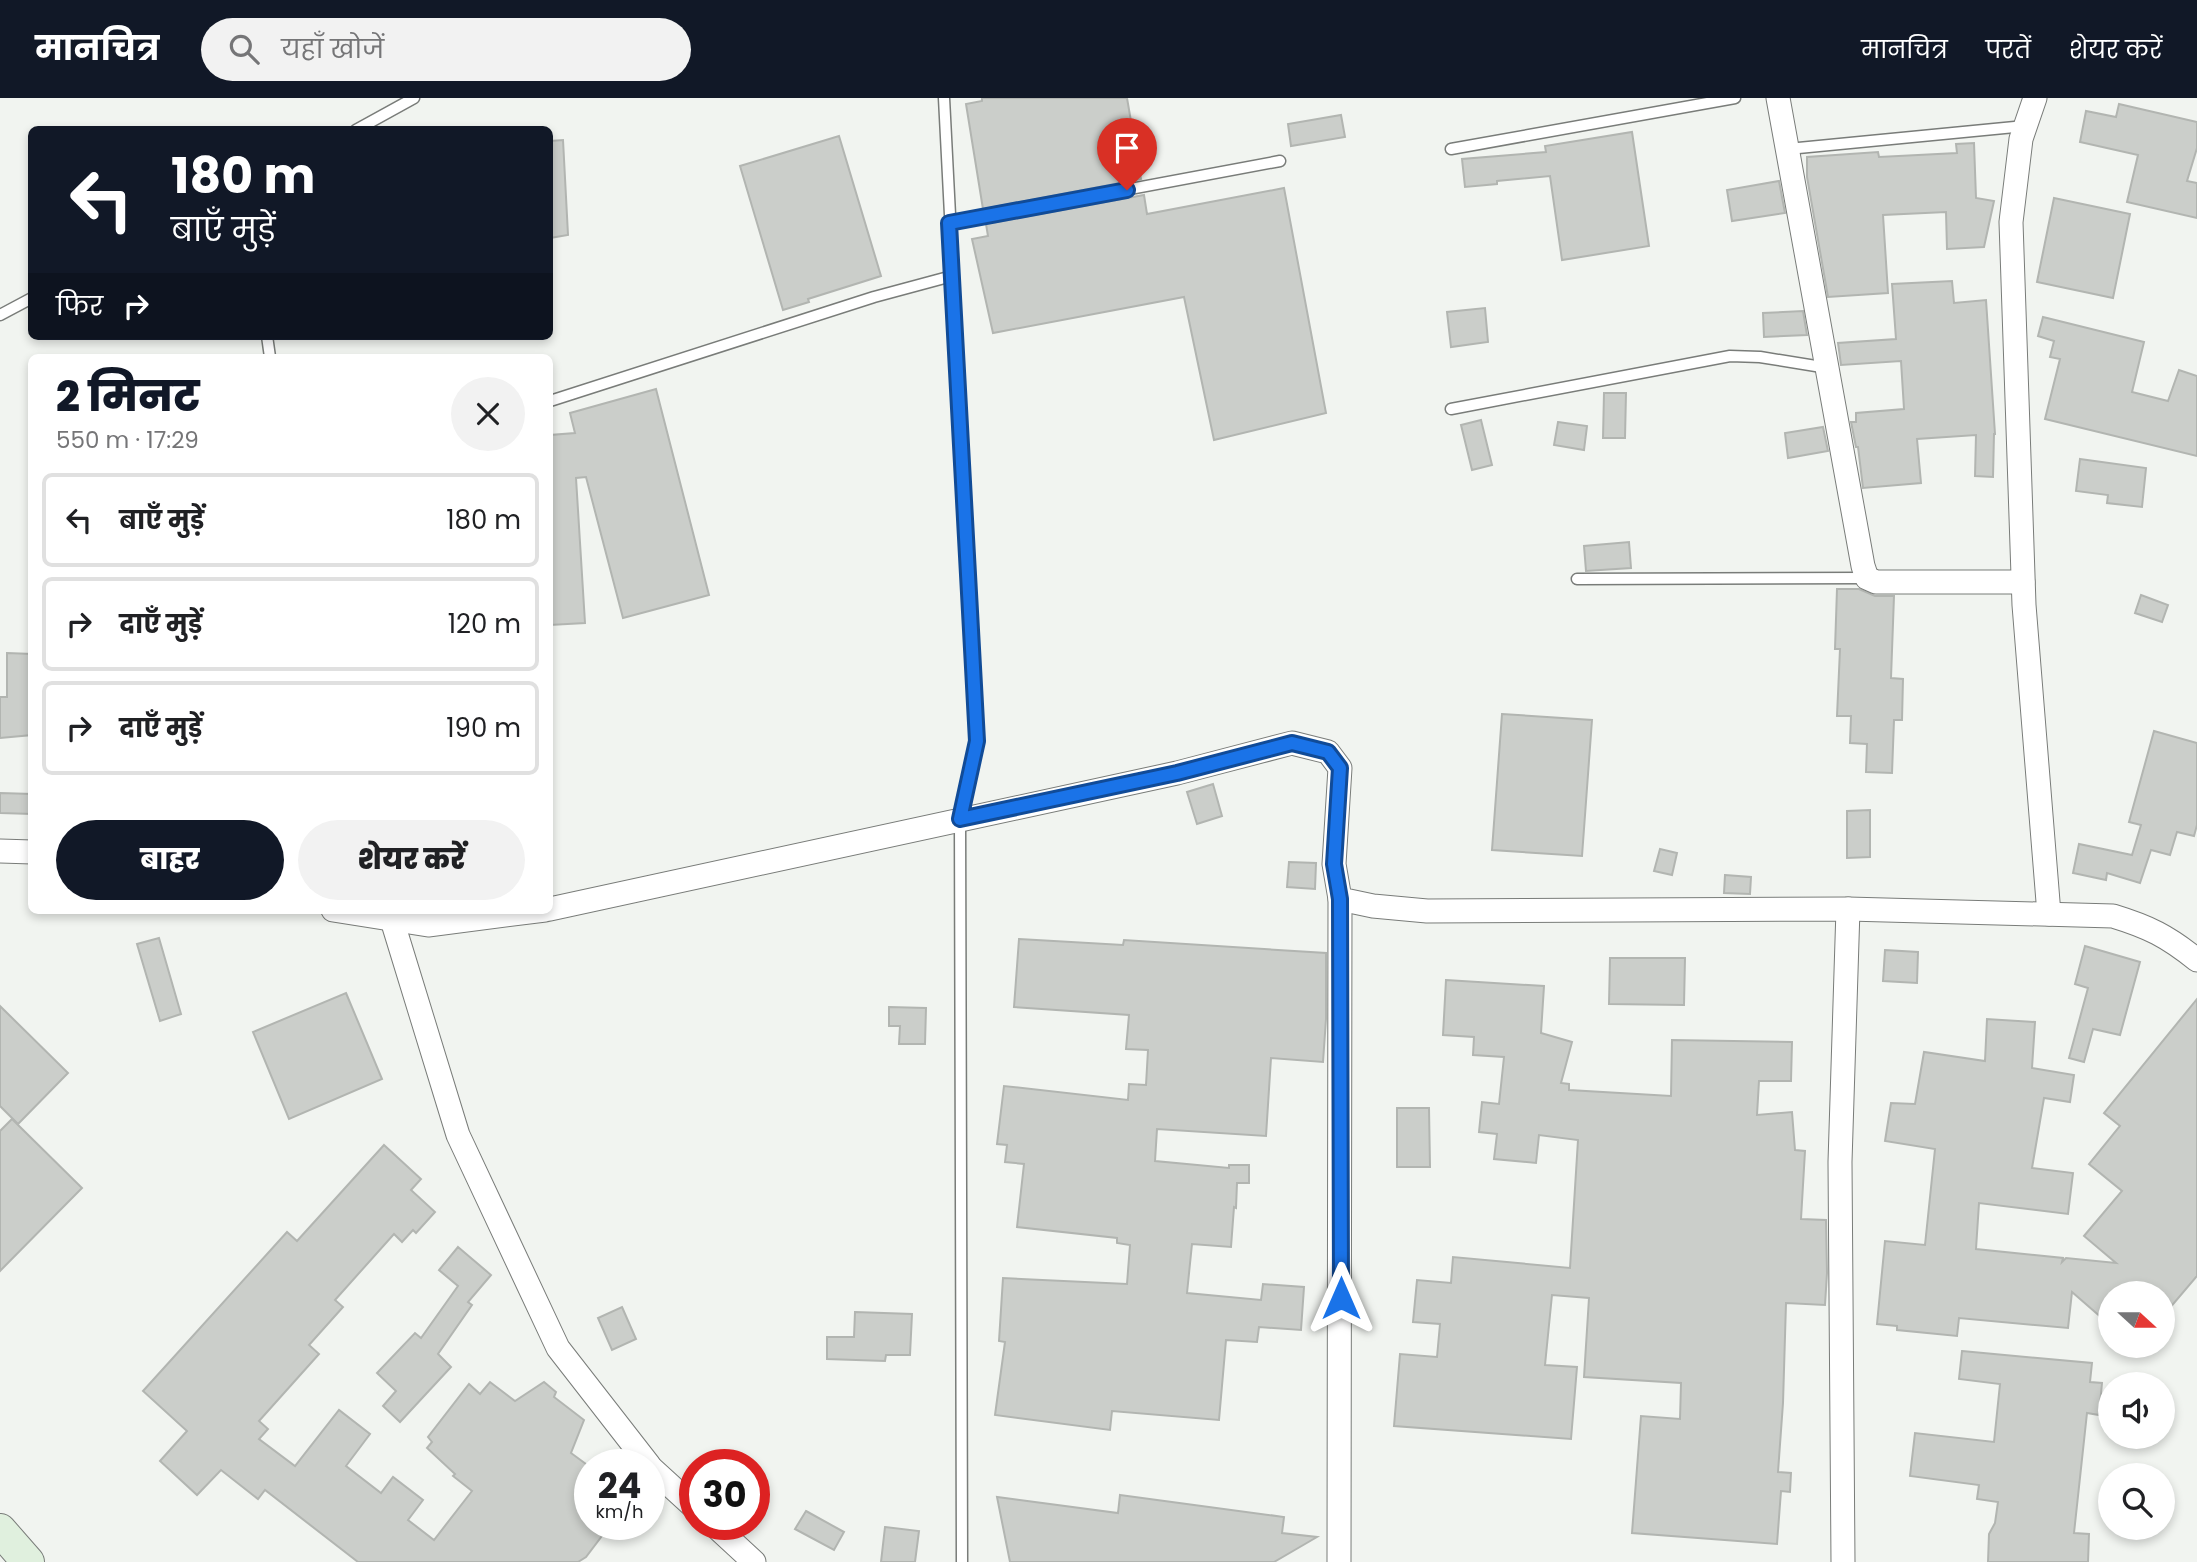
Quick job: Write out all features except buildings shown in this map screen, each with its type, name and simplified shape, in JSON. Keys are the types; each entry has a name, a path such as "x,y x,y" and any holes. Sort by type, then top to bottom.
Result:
{"main road":[{"path":"0,1530 28,1562"}],"street":[{"path":"1778,98 1867,578 1876,582 2023,582"},
{"path":"2035,98 2021,139 2011,222 2023,582 2049,914"},
{"path":"553,909 1177,773 1292,743 1328,752 1340,768 1334,864 1340,899 1339,1562"},
{"path":"0,851 28,852"},
{"path":"1340,899 1373,906 1427,911 1848,909 2113,916 2149,927 2175,942 2197,960"},
{"path":"1843,1562 1840,1162 1848,909"},
{"path":"357,914 428,925 515,914"},
{"path":"392,920 458,1135 558,1348 637,1449"},
{"path":"665,1480 679,1493"},
{"path":"730,1540 754,1562"}],"lane":[{"path":"363,126 414,98"},
{"path":"944,98 977,741 960,819 962,1562"},
{"path":"1451,149 1735,98"},
{"path":"1788,149 2026,126"},
{"path":"949,223 1280,161"},
{"path":"553,400 874,297 952,276"},
{"path":"0,314 28,300"},
{"path":"1451,409 1730,356 1760,357 1828,368"},
{"path":"1577,579 1867,578"}],"route":[{"path":"1127,190 949,223 977,741 960,819 1177,773 1292,743 1328,752 1340,768 1334,864 1340,899 1341,1298"}]}
